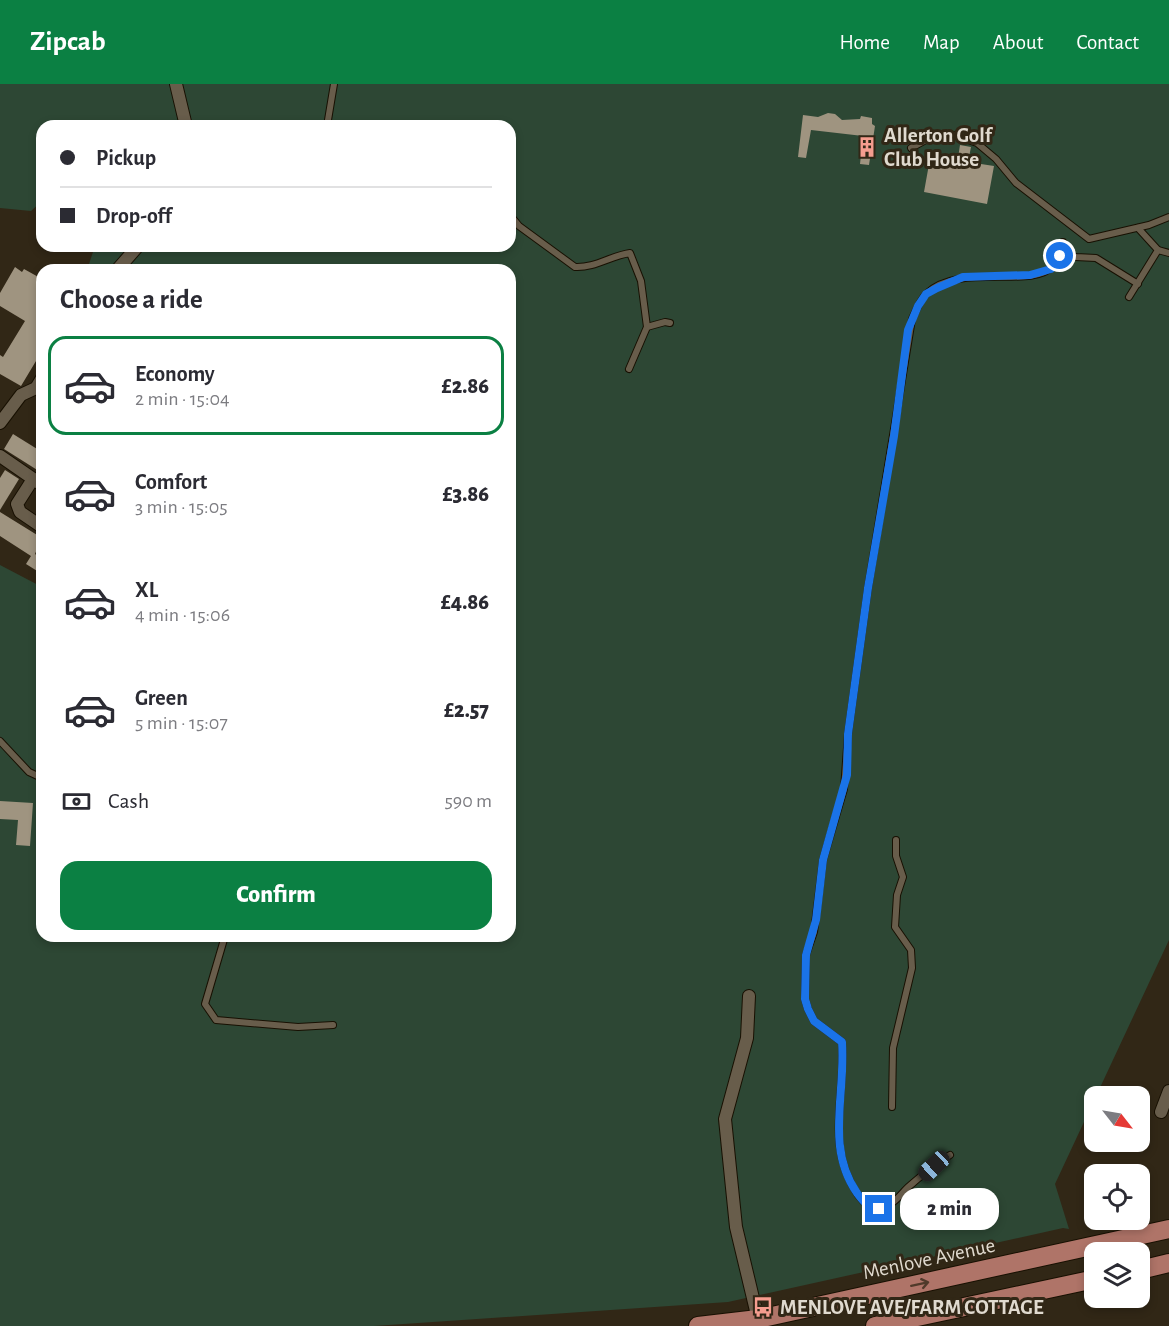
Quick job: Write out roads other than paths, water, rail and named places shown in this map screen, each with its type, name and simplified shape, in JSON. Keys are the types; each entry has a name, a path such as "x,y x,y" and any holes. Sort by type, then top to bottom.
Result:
{"highway":[{"name":"Menlove Avenue","path":"698,1326 758,1323 1169,1230"},
{"path":"1150,1268 1169,1263"},
{"path":"875,1326 1084,1281"}],"street":[{"path":"176,84 185,120"},
{"path":"122,264 133,252"},
{"path":"2,415 21,395 36,385"},
{"path":"0,456 36,481"},
{"path":"36,484 17,504 20,512 36,523"},
{"path":"749,996 747,1038 725,1119 736,1227 758,1323"},
{"path":"1161,1112 1169,1091"}],"lane":[{"path":"328,120 334,84"},
{"path":"911,148 935,135 953,135 977,143 996,159 1016,183 1089,239 1138,228 1169,217"},
{"path":"516,222 575,267 586,267 611,257 630,253 641,281 647,327 629,369"},
{"path":"1138,228 1158,250 1169,253"},
{"path":"950,1155 914,1182 894,1202 879,1209 872,1208 863,1202 849,1182 839,1150 842,1042 814,1021 808,1009 805,999 807,948 816,920 823,860 847,775 848,734 868,588 912,319 926,294 950,281 963,277 1030,275 1051,269 1062,251 1063,242"},
{"path":"1129,297 1158,250"},
{"path":"1062,251 1076,257 1096,258 1138,284"},
{"path":"647,327 665,322 670,323"},
{"path":"0,741 29,772 36,775"},
{"path":"892,1107 893,1048 912,968 911,950 895,927 897,895 903,877 896,856 896,840"},
{"path":"223,942 205,1004 216,1020 298,1027 333,1025"}],"place":[{"name":"Allerton Golf Club House","path":"867,147"},
{"name":"MENLOVE AVE/FARM COTTAGE","path":"763,1307"}]}
